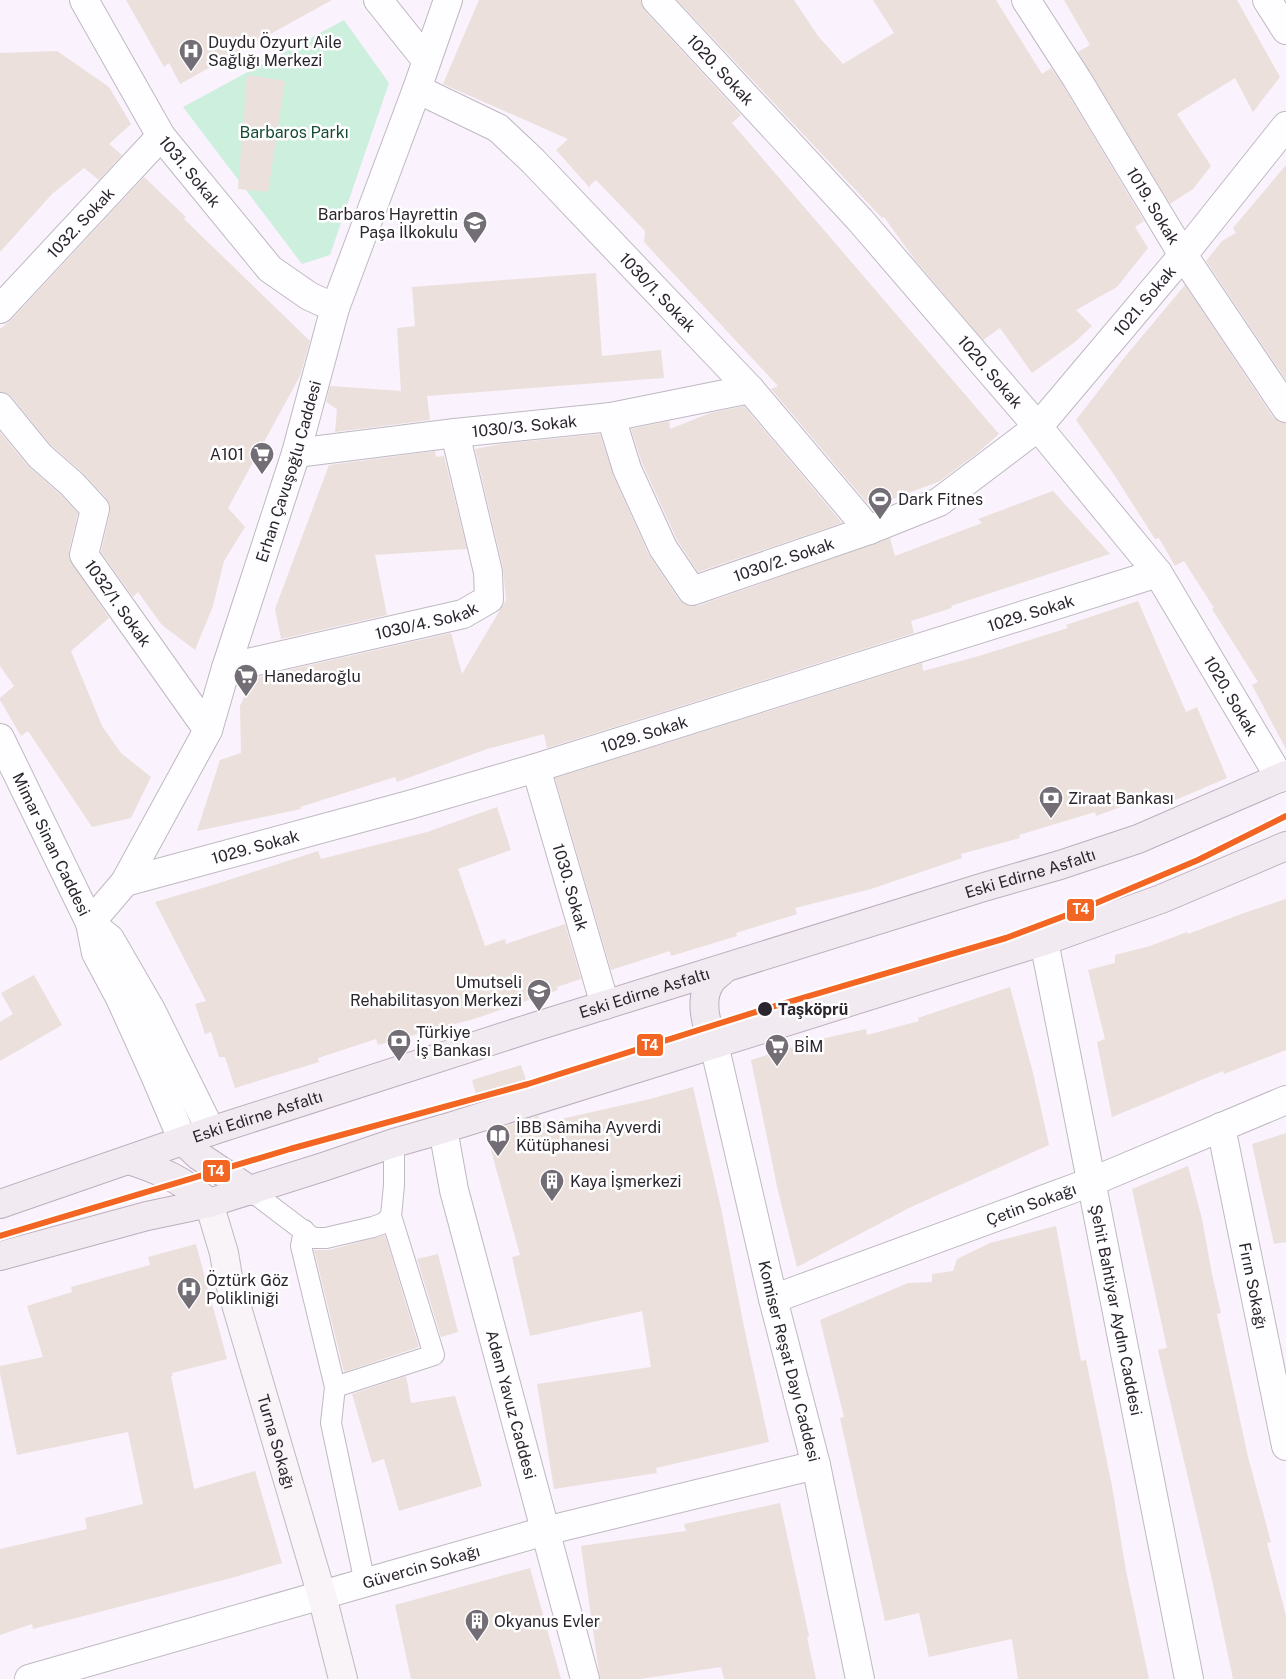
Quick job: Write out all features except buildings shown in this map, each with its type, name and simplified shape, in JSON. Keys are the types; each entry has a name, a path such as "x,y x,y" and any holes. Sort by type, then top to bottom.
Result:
{"main road":[{"name":"Eski Edirne Asfaltı","path":"0,1204 210,1131 984,887 1060,866 1144,836 1283,777"},
{"path":"0,1256 147,1216 209,1203 251,1191 394,1143 1044,941 1154,902 1286,846"},
{"path":"714,1044 705,1019 706,993 712,980 724,969"},
{"path":"184,1141 199,1156 251,1191"},
{"path":"129,1160 159,1170 174,1178 195,1191 209,1203"},
{"name":"Turna Sokağı","path":"209,1203 224,1252 228,1277 322,1596 343,1679"}],"street":[{"name":"1031. Sokak","path":"84,0 161,136 270,269 309,296 335,308"},
{"path":"378,0 426,60"},
{"name":"Erhan Çavuşoğlu Caddesi","path":"90,923 125,882 208,730 226,668 296,453 335,308 417,89 448,0"},
{"name":"1020. Sokak","path":"656,0 860,220 1038,427 1158,572 1283,777"},
{"name":"1019. Sokak","path":"1026,0 1077,79 1183,255 1286,408"},
{"path":"1267,0 1286,30"},
{"name":"1030/1. Sokak","path":"417,89 498,128 533,160 750,389 869,530"},
{"name":"1021. Sokak","path":"1038,427 1183,255 1286,126"},
{"name":"1032. Sokak","path":"0,309 161,136"},
{"name":"1030/3. Sokak","path":"296,453 455,433 611,417 750,389"},
{"name":"1032/1. Sokak","path":"0,407 40,456 72,484 95,509 84,555 208,730"},
{"name":"1030/2. Sokak","path":"611,417 627,469 663,548 692,591 869,530 939,502 1038,427"},
{"name":"1030/4. Sokak","path":"226,668 463,614 489,599 488,572 455,433"},
{"name":"1029. Sokak","path":"125,882 536,768 1158,572"},
{"name":"Mimar Sinan Caddesi","path":"0,738 90,923"},
{"name":"1030. Sokak","path":"536,768 605,1006"},
{"path":"90,923 110,940 151,1010 210,1131"},
{"path":"90,923 96,953 120,998 184,1141"},
{"name":"Şehit Bahtiyar Aydın Caddesi","path":"1044,941 1188,1679"},
{"name":"Komiser Reşat Dayı Caddesi","path":"714,1044 774,1299 816,1466 860,1679"},
{"name":"Çetin Sokağı","path":"774,1299 1091,1182 1286,1100"},
{"name":"Fırın Sokağı","path":"1221,1127 1286,1446"},
{"name":"Adem Yavuz Caddesi","path":"443,1129 454,1190 585,1679"},
{"name":"Güvercin Sokağı","path":"29,1679 545,1531 816,1466"}],"lane":[{"path":"335,1388 434,1355 391,1216 394,1185 394,1143"},
{"path":"251,1191 313,1238 326,1238 373,1227 384,1223 391,1216"},
{"path":"304,1230 302,1246 335,1388 331,1423 365,1583"}],"green space":[{"name":"Barbaros Parkı","path":"344,20 389,83 330,255 302,264 183,107"}],"transit line":[{"name":"T4","path":"0,1236 290,1149 528,1084 765,1009 1006,938 1075,912 1198,860 1286,816"}],"place":[{"name":"Duydu Özyurt Aile Sağlığı Merkezi","path":"191,72"},
{"name":"Barbaros Hayrettin Paşa İlkokulu","path":"475,244"},
{"name":"A101","path":"262,475"},
{"name":"Dark Fitnes","path":"880,520"},
{"name":"Hanedaroğlu","path":"246,697"},
{"name":"Ziraat Bankası","path":"1051,819"},
{"name":"Taşköprü","path":"765,1009"},
{"name":"Umutseli Rehabilitasyon Merkezi","path":"539,1012"},
{"name":"Türkiye İş Bankası","path":"399,1062"},
{"name":"BİM","path":"777,1067"},
{"name":"İBB Sâmiha Ayverdi Kütüphanesi","path":"498,1157"},
{"name":"Kaya İşmerkezi","path":"552,1202"},
{"name":"Öztürk Göz Polikliniği","path":"189,1310"},
{"name":"Okyanus Evler","path":"477,1642"}]}
